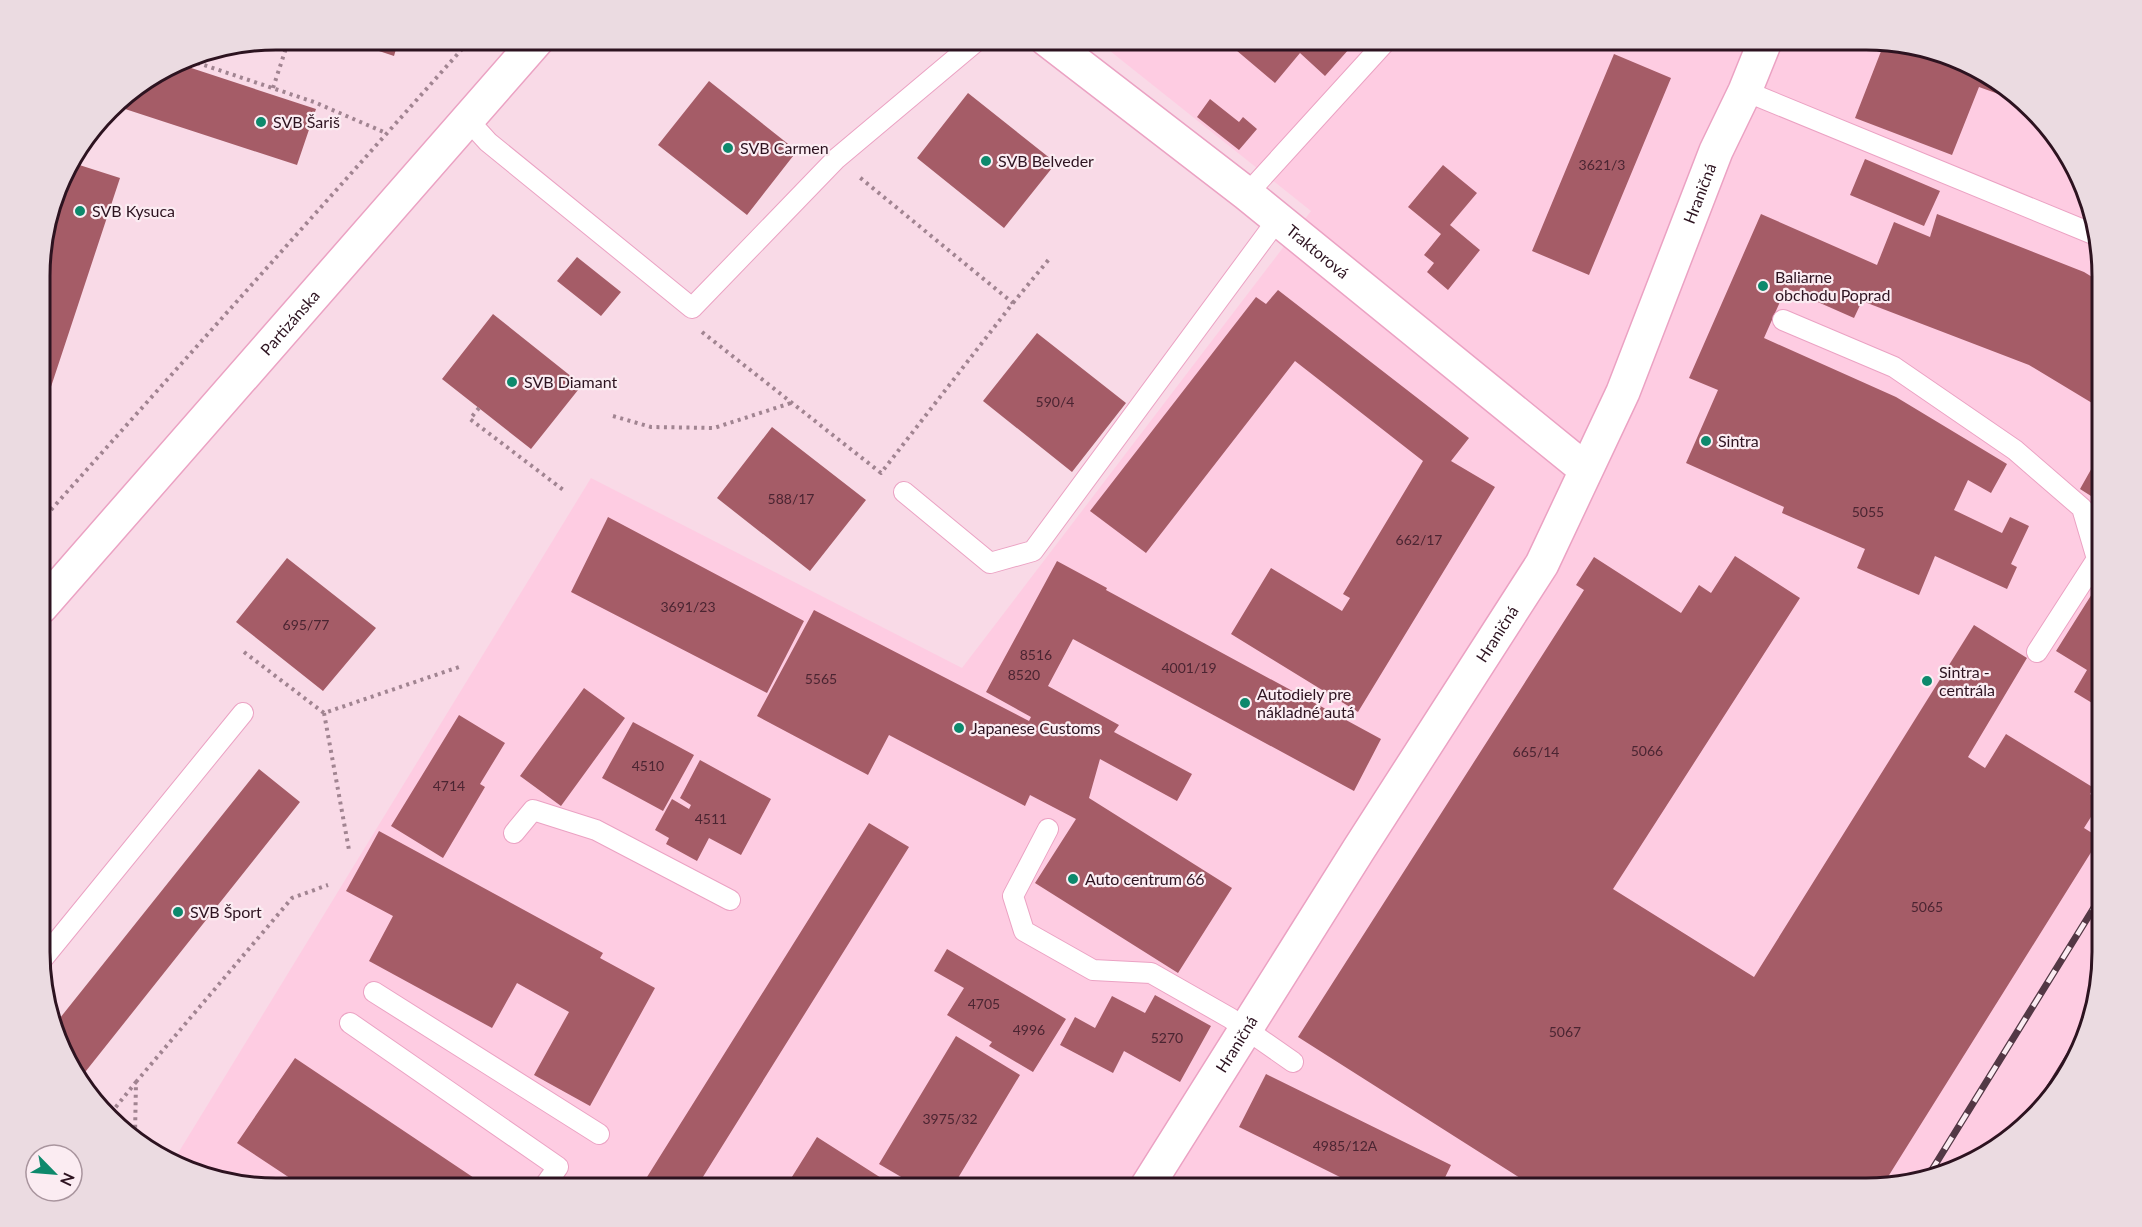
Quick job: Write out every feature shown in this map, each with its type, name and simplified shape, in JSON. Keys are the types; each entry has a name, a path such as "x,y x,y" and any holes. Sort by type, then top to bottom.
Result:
{"street":[{"name":"Partizánska","path":"50,597 528,50"},
{"name":"Traktorová","path":"1060,50 1247,194 1585,469"},
{"name":"Hraničná","path":"1152,1178 1542,564 1623,392 1716,151 1762,50"}],"lane":[{"path":"468,120 488,142 692,308 836,159 966,50"},
{"path":"1247,194 1378,50"},
{"path":"1745,91 2088,232"},
{"path":"904,492 990,563 1033,551 1278,219"},
{"path":"1784,320 1894,367 2015,450 2082,508 2092,542"},
{"path":"2037,652 2092,567"},
{"path":"50,950 243,713"},
{"path":"514,833 533,810 596,830 730,900"},
{"path":"1048,829 1013,896 1024,931 1093,970 1151,974 1246,1029 1293,1062"},
{"path":"374,992 599,1134"},
{"path":"350,1023 558,1167 550,1178"}],"path":[{"path":"273,88 285,50"},
{"path":"50,511 461,50"},
{"path":"198,63 314,102 386,133"},
{"path":"836,159 1013,303"},
{"path":"693,325 881,473 1050,258"},
{"path":"613,416 651,427 714,428 792,403"},
{"path":"479,408 470,419 566,492"},
{"path":"244,652 324,713 349,850"},
{"path":"324,713 459,667"},
{"path":"114,1109 292,898 328,885"},
{"path":"135,1129 136,1082"}],"shaded area":[{"path":"1109,50 1896,51 1939,61 1967,73 2016,105 2037,126 2062,162 2081,203 2092,260 2092,967 2085,1010 2069,1052 2037,1101 2016,1122 1980,1147 1939,1166 1896,1176 1867,1178 275,1178 246,1176 217,1170 177,1155 591,478 962,668 1311,211"}],"building":[{"path":"376,50 396,50 394,56"},
{"path":"1236,50 1348,50 1325,76 1300,53 1275,83"},
{"path":"1881,50 1939,61 1967,73 2004,96 1979,87 1952,155 1855,118"},
{"path":"1614,54 1671,78 1589,275 1532,251"},
{"path":"189,67 316,109 297,165 123,108 162,80"},
{"name":"SVB Carmen","path":"709,81 797,151 747,215 658,145"},
{"name":"SVB Belveder","path":"968,93 1056,163 1004,228 917,158"},
{"path":"1210,99 1239,122 1243,117 1257,129 1239,150 1197,117"},
{"path":"1865,159 1940,191 1924,226 1850,195"},
{"name":"SVB Kysuca","path":"79,165 120,178 50,390 50,260 61,203"},
{"path":"1443,165 1477,193 1450,225 1480,250 1448,290 1427,272 1434,263 1424,255 1441,234 1408,207"},
{"path":"1761,214 1877,265 1894,222 1930,237 1937,214 2092,277 2092,403 2029,365 1862,301 1854,318 1786,288 1764,338 1896,397 2007,464 1991,493 1968,480 1954,510 2002,533 2010,517 2029,526 2011,564 2017,567 2007,589 1935,556 1919,595 1857,568 1865,549 1782,513 1784,507 1686,463 1718,390 1689,378"},
{"path":"577,257 621,292 601,316 557,281"},
{"path":"1278,290 1469,438 1451,461 1495,487 1358,712 1231,634 1271,568 1342,611 1350,598 1343,594 1423,461 1295,361 1146,553 1090,511 1256,297 1266,304"},
{"name":"SVB Diamant","path":"493,314 582,385 531,449 442,379"},
{"path":"1037,333 1126,403 1072,472 983,401"},
{"path":"772,427 866,500 810,571 717,498"},
{"path":"2092,468 2092,497 2080,489"},
{"path":"608,517 804,621 767,693 571,592"},
{"path":"1735,556 1800,598 1613,889 1754,977 1974,625 2027,658 1968,757 1985,768 2006,734 2092,787 2090,794 2092,795 2092,815 2084,828 2092,833 2092,851 1888,1177 1520,1178 1298,1037 1584,590 1576,585 1594,557 1681,613 1699,585 1711,593"},
{"path":"287,558 376,628 323,691 236,622"},
{"path":"1057,561 1107,588 1106,590 1381,739 1354,791 1073,639 1048,686 1119,725 1114,732 1192,774 1177,801 1100,759 1089,798 1232,888 1178,973 1035,883 1076,819 1030,795 1025,806 889,735 868,775 757,716 814,610 1029,721 1031,717 986,692"},
{"path":"2092,594 2092,703 2074,692 2087,670 2056,651"},
{"path":"584,688 625,718 561,806 520,776"},
{"path":"459,715 505,743 480,784 485,787 443,858 391,826"},
{"path":"633,722 694,755 663,811 602,778"},
{"path":"700,760 771,799 741,855 709,838 697,861 666,844 669,838 655,830 672,799 689,809 691,805 680,798"},
{"name":"SVB Šport","path":"259,769 300,802 85,1072 73,1052 59,1019"},
{"path":"869,823 909,847 702,1178 646,1178"},
{"path":"379,831 603,953 600,958 655,988 590,1106 534,1075 569,1012 517,983 492,1028 369,961 393,916 346,891"},
{"path":"947,949 1066,1019 1033,1072 989,1046 992,1042 947,1015 964,988 934,971"},
{"path":"1155,995 1211,1026 1180,1082 1124,1051 1113,1073 1060,1045 1075,1017 1095,1028 1112,996 1145,1013"},
{"path":"956,1036 1020,1075 958,1178 903,1178 879,1164"},
{"path":"295,1058 474,1178 290,1178 237,1143"},
{"path":"1266,1074 1451,1165 1445,1178 1342,1178 1239,1127"},
{"path":"817,1137 881,1178 791,1178"}],"railway":[{"path":"1933,1168 2092,911"}],"place":[{"name":"SVB Šariš","path":"261,122"},
{"name":"SVB Carmen","path":"728,148"},
{"name":"SVB Belveder","path":"986,161"},
{"name":"SVB Kysuca","path":"80,211"},
{"name":"Baliarne obchodu Poprad","path":"1763,286"},
{"name":"SVB Diamant","path":"512,382"},
{"name":"Sintra","path":"1706,441"},
{"name":"Sintra - centrála","path":"1927,681"},
{"name":"Autodiely pre nákladné autá","path":"1245,703"},
{"name":"Japanese Customs","path":"959,728"},
{"name":"Auto centrum 66","path":"1073,879"},
{"name":"SVB Šport","path":"178,912"}]}
